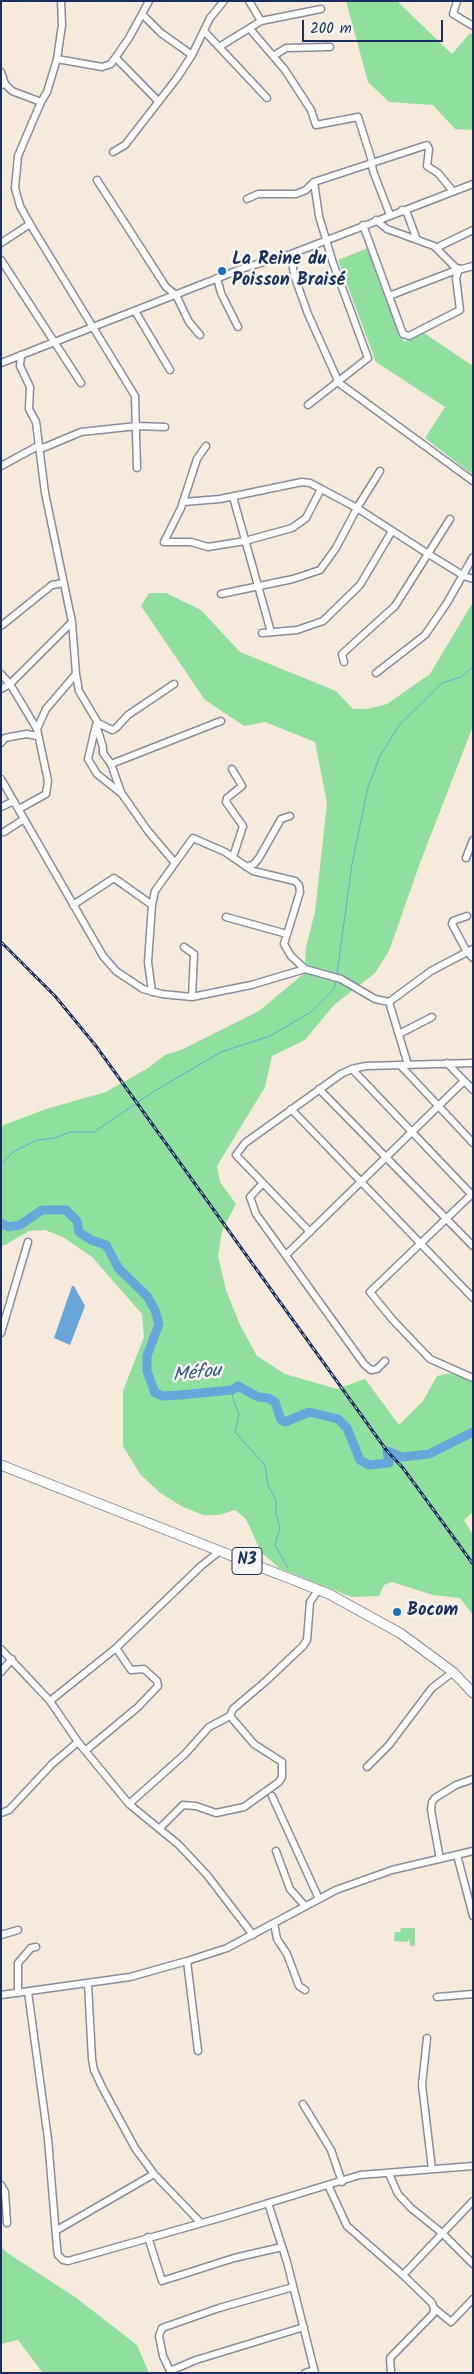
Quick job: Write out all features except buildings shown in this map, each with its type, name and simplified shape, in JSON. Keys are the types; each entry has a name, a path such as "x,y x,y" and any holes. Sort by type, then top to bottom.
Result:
{"highway":[{"name":"N3","path":"1,1465 319,1589 387,1625 453,1672 473,1693"}],"street":[{"path":"61,1 62,24 57,60 47,92 18,156 16,173 17,196 30,224 135,396 137,468"},
{"path":"57,60 102,67 111,64 149,1"},
{"path":"113,152 125,145 192,56 210,18 224,1"},
{"path":"249,1 261,21"},
{"path":"457,1 453,14 473,26"},
{"path":"219,47 261,21 321,9"},
{"path":"142,14 161,33 192,56"},
{"path":"250,29 275,55 310,110 316,125 358,117 390,214"},
{"path":"204,30 267,98"},
{"path":"275,55 286,48 330,47"},
{"path":"116,58 158,101"},
{"path":"1,72 3,84 12,92 41,102"},
{"path":"247,199 258,194 296,194 306,190 314,182 427,145 429,149 427,166 438,173 452,190"},
{"path":"97,180 156,273 166,287 176,295 189,322 200,335"},
{"path":"308,405 339,383 368,358 326,241 319,216 314,182"},
{"path":"1,363 217,278 263,261 291,254 452,190 473,184"},
{"path":"402,210 407,213 417,240"},
{"path":"376,220 387,229 438,248 459,269"},
{"path":"1,243 30,224"},
{"path":"363,225 403,334 409,336 460,310 456,278 459,269"},
{"path":"438,248 473,230"},
{"path":"291,254 294,275 308,314 339,383 473,481"},
{"path":"1,260 81,383"},
{"path":"389,296 459,269 473,266"},
{"path":"217,278 221,292 238,327"},
{"path":"135,311 170,370"},
{"path":"21,355 20,366 30,387 29,409 36,422 38,446 72,622 79,691 97,724 104,747 103,753 111,764 122,794 148,831 175,863"},
{"path":"1,466 38,446 43,448 87,431 137,426 165,427"},
{"path":"206,446 197,459 183,502 164,542 191,542 208,547 292,528 306,518 321,489"},
{"path":"221,594 292,579 320,570 336,548 357,508 380,471"},
{"path":"183,502 232,497 302,482 310,483 357,508 464,576 473,579"},
{"path":"232,497 271,632"},
{"path":"344,662 342,654 394,606 450,518"},
{"path":"262,633 297,630 323,621 360,585 392,531"},
{"path":"376,673 425,635 464,576 473,557"},
{"path":"1,626 52,585 63,583"},
{"path":"1,690 10,684 72,622"},
{"path":"1,674 10,684 37,729"},
{"path":"19,809 40,799 48,790 46,769 37,736 37,729 46,709 76,674"},
{"path":"97,724 112,730 116,728 128,715 174,684"},
{"path":"111,764 221,721"},
{"path":"97,724 88,759 97,774 122,794"},
{"path":"1,743 5,738 15,736 27,734 37,736"},
{"path":"232,769 242,786 227,798 226,802 243,826 233,858"},
{"path":"1,779 103,956 116,971 143,989 152,992 192,997 251,985 305,969"},
{"path":"1,807 14,801"},
{"path":"246,867 254,864 259,858 281,819 290,816"},
{"path":"4,832 24,819"},
{"path":"152,992 148,962 152,904 158,886 193,838 257,872 295,881 299,885 300,892 284,944 291,956 305,969 340,979 375,999 389,1002 431,971 470,951"},
{"path":"466,858 473,840"},
{"path":"73,905 114,878 152,904"},
{"path":"468,916 453,921 452,924 473,958"},
{"path":"226,918 287,934"},
{"path":"184,947 194,954 192,997"},
{"path":"389,1002 408,1065"},
{"path":"399,1034 432,1017"},
{"path":"310,1232 236,1155 236,1152 245,1143 319,1088 352,1069 400,1065 473,1063"},
{"path":"448,1064 473,1090"},
{"path":"400,1065 473,1143"},
{"path":"352,1069 472,1194 370,1292 392,1319 430,1359 473,1378"},
{"path":"287,1254 464,1080"},
{"path":"319,1088 473,1246"},
{"path":"291,1109 473,1298"},
{"path":"263,1183 251,1194 251,1204 364,1364 371,1370 377,1369 385,1361"},
{"path":"1,1333 28,1242"},
{"path":"50,1701 116,1648 201,1566 220,1551"},
{"path":"129,1804 185,1754 209,1727 230,1716 233,1708 266,1681 303,1646 306,1640 310,1602 319,1589"},
{"path":"85,1750 138,1707 158,1686 156,1681 144,1669 130,1670 116,1648"},
{"path":"1,1649 50,1701 78,1742 129,1804 179,1845 207,1876 253,1935"},
{"path":"1,1672 12,1659"},
{"path":"366,1767 389,1745 432,1688 453,1672"},
{"path":"160,1828 182,1805 196,1806 216,1813 244,1807 279,1782 282,1777 282,1762 254,1744 230,1716"},
{"path":"1,1813 9,1810 52,1764 78,1742"},
{"path":"440,1859 431,1810 432,1802 435,1798 456,1785 473,1779"},
{"path":"272,1796 319,1899"},
{"path":"276,1851 290,1889 305,1906"},
{"path":"1,1995 130,1978 187,1961 227,1948 336,1890 392,1870 473,1851"},
{"path":"457,1855 473,1916"},
{"path":"274,1923 277,1940 287,1954 298,1986 305,1990"},
{"path":"1,1935 18,1930"},
{"path":"18,1993 18,1963 31,1948 36,1947"},
{"path":"187,1961 198,2051"},
{"path":"88,1984 94,2070 135,2148 154,2174 200,2222"},
{"path":"28,1992 40,2074 58,2255 68,2261 200,2222 224,2218 360,2175 473,2166"},
{"path":"438,1997 473,1994"},
{"path":"427,2038 422,2085 432,2169"},
{"path":"303,2104 331,2150 342,2182"},
{"path":"57,2230 154,2174"},
{"path":"389,2174 398,2194 411,2208 442,2233 473,2264"},
{"path":"1,2185 4,2192 7,2222"},
{"path":"328,2186 347,2226 403,2275 432,2303 434,2308 451,2322 473,2300"},
{"path":"403,2275 473,2200"},
{"path":"268,2203 304,2327 314,2371 305,2373"},
{"path":"148,2237 162,2281 234,2258 282,2247"},
{"path":"293,2287 219,2308 162,2328 159,2336 163,2356 170,2372 206,2357 304,2327"},
{"path":"391,2373 390,2358 433,2314 434,2308"}],"green space":[{"path":"346,1 397,1 452,54 470,33 473,35 473,130 455,129 433,105 389,102 368,82"},
{"path":"368,248 404,342 424,333 473,366 473,475 425,438 445,407 376,362 338,260"},
{"path":"149,593 166,593 201,610 240,652 336,691 353,709 367,709 387,704 430,674 473,602 473,726 420,863 389,951 375,973 334,1005 305,1040 272,1056 265,1087 217,1166 220,1182 236,1204 222,1231 218,1256 226,1290 240,1325 257,1356 285,1374 337,1389 365,1379 399,1425 423,1401 437,1376 450,1373 473,1380 473,1512 464,1520 473,1535 473,1615 460,1598 433,1595 392,1582 384,1585 379,1596 352,1597 339,1592 279,1568 261,1552 246,1519 235,1510 219,1515 203,1515 181,1506 159,1492 140,1474 123,1446 123,1391 144,1337 142,1314 92,1257 63,1237 45,1230 29,1231 1,1246 1,1126 46,1109 106,1092 148,1068 165,1055 181,1050 259,1011 308,970 305,963 306,947 315,912 327,803 315,742 265,722 244,726 205,700 141,606"},
{"path":"401,1928 415,1928 415,1946 410,1946 409,1938 407,1942 394,1941 395,1932 400,1932"},
{"path":"1,2246 6,2252 75,2297 137,2345 149,2373 43,2373 18,2340 1,2344"}],"water":[{"path":"72,1286 74,1286 85,1306 70,1345 54,1338"}],"waterway":[{"path":"337,974 352,864 368,787 380,756 400,724 442,683 461,677 473,667"},
{"path":"1,1164 13,1152 37,1140 55,1138 70,1132 94,1132 153,1092 221,1052 270,1036 311,1012 334,989 336,980"},
{"name":"Méfou","path":"1,1223 9,1227 20,1225 42,1210 66,1210 77,1221 79,1232 91,1240 106,1245 119,1269 147,1296 155,1310 159,1324 147,1356 147,1371 155,1393 163,1396 180,1395 232,1390 238,1386 258,1397 268,1398 275,1402 281,1420 285,1422 309,1412 338,1419 347,1428 360,1460 369,1465 389,1463 387,1451 402,1457 429,1454 473,1432"},
{"path":"232,1390 233,1399 239,1414 235,1432 265,1465 268,1485 276,1500 276,1514 280,1527 275,1545 288,1568"}],"railway":[{"path":"1,942 55,996 96,1046 387,1451 403,1468 473,1564"}],"place":[{"name":"La Reine du Poisson Braisé","path":"222,271"},
{"name":"Bocom","path":"397,1612"}]}
